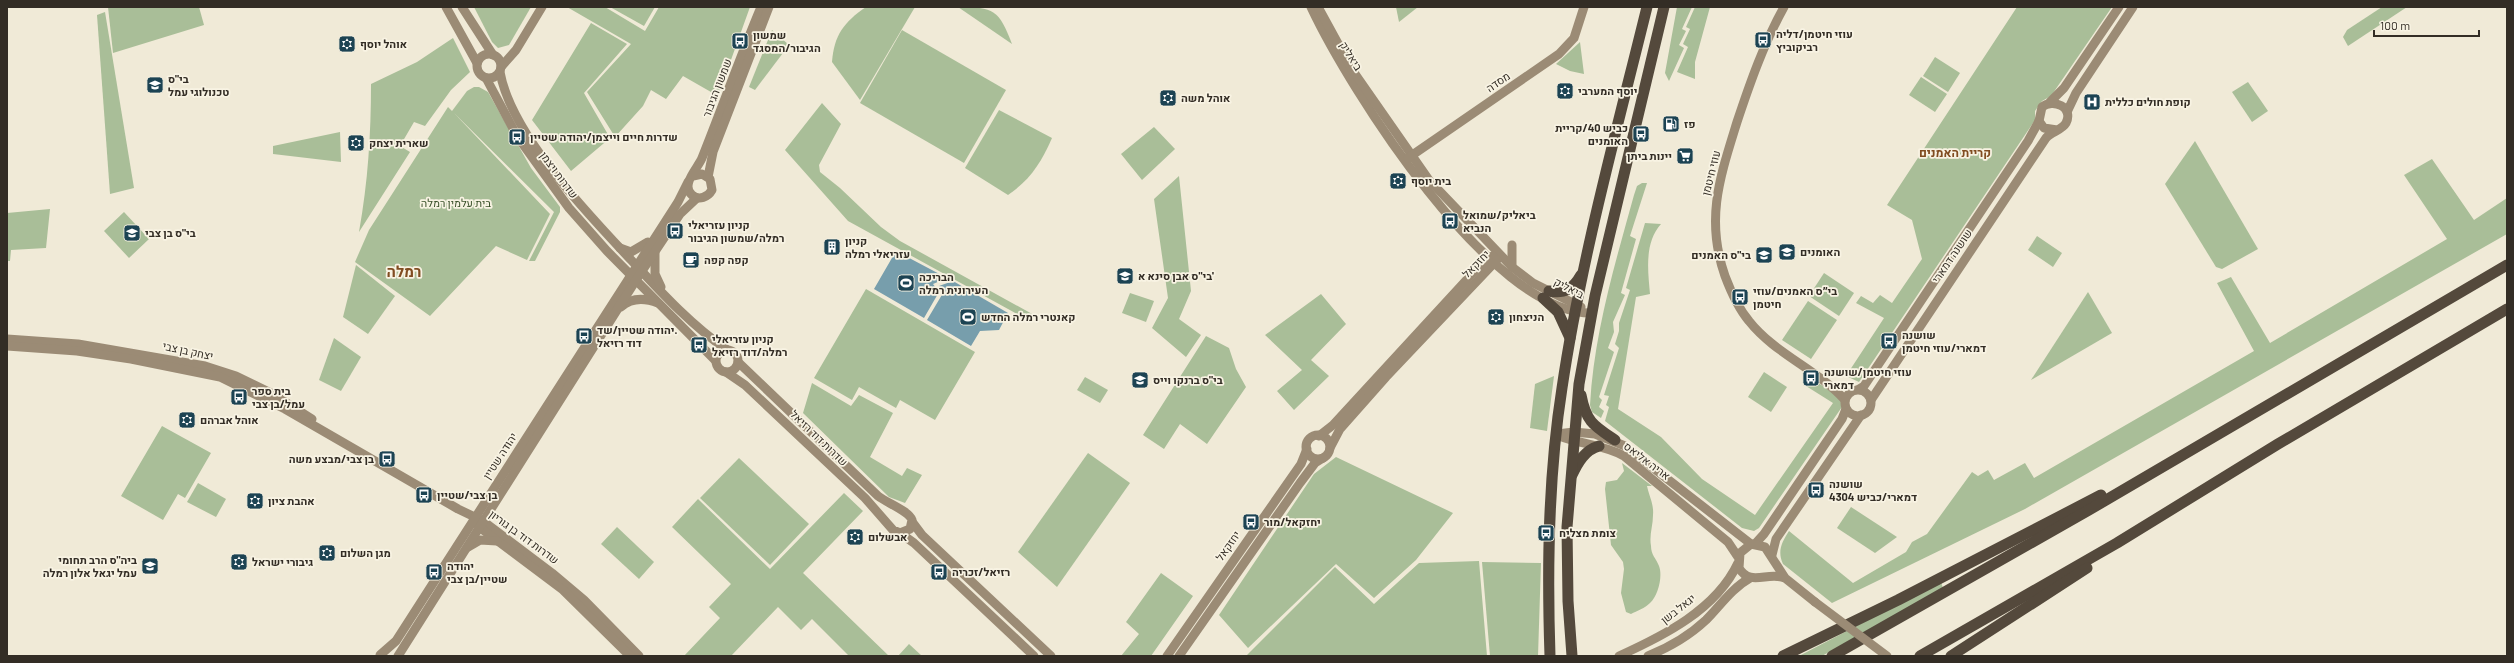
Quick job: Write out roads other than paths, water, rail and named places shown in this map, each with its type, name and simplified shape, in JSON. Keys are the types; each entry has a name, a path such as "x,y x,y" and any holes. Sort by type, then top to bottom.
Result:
{"highway":[{"path":"1550,656 1549,553 1557,434 1570,338 1584,271 1647,7"},
{"path":"1572,655 1566,563 1569,483 1579,384 1591,313 1664,7"},
{"path":"1832,656 2048,534 2507,265"},
{"path":"1570,338 1558,312 1546,295 1564,292 1573,287 1584,271"},
{"path":"1920,656 2117,543 2278,444 2507,309"},
{"path":"1579,384 1586,417 1592,424 1615,440"},
{"path":"1782,656 1898,600 2222,432"},
{"path":"1951,656 2278,444"},
{"path":"1569,483 1582,457 1590,450 1599,446"}],"main road":[{"path":"446,7 477,63 479,73 486,78 493,78 501,70 516,50 542,7"},
{"path":"462,7 495,56 501,70"},
{"name":"שמשון הגיבור","path":"639,268 656,234 680,198 703,157 761,7"},
{"name":"שמשון הגיבור","path":"708,177 713,152 769,7"},
{"name":"ביאליק","path":"1311,7 1336,55 1409,157 1501,256 1546,295"},
{"name":"ביאליק","path":"1318,7 1350,66 1439,204 1491,261 1513,280 1576,309 1591,313"},
{"name":"מסדה","path":"1409,157 1559,54 1574,38 1584,7"},
{"name":"עוזי חיטמן","path":"1784,7 1769,36 1746,94 1720,176 1715,210 1715,234 1719,256 1730,289 1744,315 1772,344 1827,382 1845,400"},
{"path":"2118,7 2064,88 2039,111 2039,121 2048,130 2057,130 2065,124 2066,112 2076,93 2133,7"},
{"path":"477,63 482,56 505,56 516,50"},
{"name":"שדרות ויצמן","path":"501,70 506,93 530,136 577,201 639,268"},
{"name":"שדרות ויצמן","path":"486,78 517,136 545,177 592,234 633,277"},
{"path":"2050,102 2062,105 2066,112"},
{"name":"שושנה דמארי","path":"1854,390 1864,386 2028,141 2039,121"},
{"name":"שושנה דמארי","path":"1871,400 2046,138 2057,130"},
{"path":"633,277 715,360 718,368 726,372 735,368 738,362 734,352 726,349 666,295 639,268 655,252 684,209 697,198 702,198 710,193 712,185 708,177 702,174 690,179 688,190 697,198"},
{"path":"620,248 631,252 637,250 656,234"},
{"path":"1512,245 1512,267"},
{"path":"655,252 655,274 666,295"},
{"name":"יחזקאל","path":"1319,436 1338,420 1491,261 1501,256"},
{"name":"יחזקאל","path":"1330,448 1340,429 1491,261"},
{"name":"יהודה שטיין","path":"382,656 396,641 485,501 639,268"},
{"name":"יהודה שטיין","path":"398,656 616,312 633,277"},
{"path":"616,312 627,302 633,300 646,300 660,304"},
{"name":"יצחק בן צבי","path":"7,338 78,344 190,362 221,370 287,402 344,445"},
{"name":"יצחק בן צבי","path":"7,346 77,351 145,361 214,376 233,382 285,409 344,445 474,518"},
{"path":"715,360 718,354 726,349"},
{"name":"שדרות דוד רזיאל","path":"738,362 878,496 902,510"},
{"name":"שדרות דוד רזיאל","path":"726,372 745,385 792,429 871,504 891,527"},
{"name":"עוזי חיטמן","path":"1827,382 1854,390"},
{"path":"1750,578 1742,572 1738,560 1742,549 1753,544 1764,534 1782,509 1842,419 1846,409 1845,400 1854,390 1867,392 1871,400 1869,410 1861,416 1776,538 1771,568 1765,576"},
{"path":"1846,409 1851,414 1861,416"},
{"name":"אריה אליאס","path":"1557,434 1573,437 1615,451 1634,463 1728,542 1738,560"},
{"name":"אריה אליאס","path":"1573,437 1595,434 1615,440 1634,452 1753,544"},
{"path":"1319,436 1328,441 1330,448 1323,458 1313,458 1307,449 1310,439 1319,436"},
{"name":"יחזקאל","path":"1167,656 1301,464 1307,449"},
{"name":"יחזקאל","path":"1179,656 1300,482 1315,463 1323,458"},
{"path":"458,510 471,509 485,501"},
{"path":"1034,656 924,552 891,527 892,516 902,510 909,513 912,523 922,535 1051,656"},
{"name":"שדרות דוד בן גוריון","path":"474,518 500,541 563,590 630,656"},
{"path":"900,533 907,532 912,523"},
{"name":"שדרות דוד בן גוריון","path":"481,524 567,585 639,656"},
{"path":"465,550 480,540 500,541"},
{"path":"1753,544 1765,547 1785,578 1887,656"},
{"name":"יגאל בשן","path":"1619,656 1662,636 1683,624 1718,591 1738,560"},
{"path":"1648,656 1683,638 1705,621 1737,586 1750,578 1765,576 1785,578"}],"water":[{"name":"הבריכה העירונית רמלה","path":"896,251 947,278 933,284 939,292 924,318 874,289"},
{"name":"קאנטרי רמלה החדש","path":"953,281 1008,313 999,330 980,331 971,346 927,320 943,293 939,286"}],"place":[{"name":"עוזי חיטמן/דליה רביקוביץ","path":"1763,40"},
{"name":"שמשון הגיבור/המסגד","path":"740,41"},
{"name":"אוהל יוסף","path":"347,44"},
{"name":"בי\"ס טכנולוגי עמל","path":"155,85"},
{"name":"יוסף המערבי","path":"1565,91"},
{"name":"אוהל משה","path":"1168,98"},
{"name":"קופת חולים כללית","path":"2092,102"},
{"name":"פז","path":"1671,124"},
{"name":"כביש 40/קריית האומנים","path":"1641,134"},
{"name":"שדרות חיים וייצמן/יהודה שטיין","path":"517,137"},
{"name":"שארית יצחק","path":"356,143"},
{"name":"יינות ביתן","path":"1685,156"},
{"name":"בית יוסף","path":"1398,181"},
{"name":"ביאליק/שמואל הנביא","path":"1450,221"},
{"name":"קניון עזריאלי רמלה/שמשון הגיבור","path":"675,231"},
{"name":"בי\"ס בן צבי","path":"132,233"},
{"name":"קניון עזריאלי רמלה","path":"832,247"},
{"name":"האומנים","path":"1787,252"},
{"name":"בי\"ס האמנים","path":"1764,255"},
{"name":"קפה קפה","path":"691,260"},
{"name":"בי\"ס אבן סינא א'","path":"1125,276"},
{"name":"הבריכה העירונית רמלה","path":"906,283"},
{"name":"בי״ס האמנים/עוזי חיטמן","path":"1740,297"},
{"name":"קאנטרי רמלה החדש","path":"968,317"},
{"name":"הניצחון","path":"1496,317"},
{"name":"יהודה שטיין/שד. דוד רזיאל","path":"584,336"},
{"name":"שושנה דמארי/עוזי חיטמן","path":"1889,341"},
{"name":"קניון עזריאלי רמלה/דוד רזיאל","path":"699,345"},
{"name":"עוזי חיטמן/שושנה דמארי","path":"1811,378"},
{"name":"בי\"ס ברנקו וייס","path":"1140,380"},
{"name":"בית ספר עמל/בן צבי","path":"239,397"},
{"name":"אוהל אברהם","path":"187,420"},
{"name":"בן צבי/מבצע משה","path":"387,459"},
{"name":"שושנה דמארי/כביש 4304","path":"1816,490"},
{"name":"בן צבי/שטיין","path":"424,495"},
{"name":"אהבת ציון","path":"255,501"},
{"name":"יחזקאל/מור","path":"1251,522"},
{"name":"צומת מצליח","path":"1546,533"},
{"name":"אבשלום","path":"855,537"},
{"name":"מגן השלום","path":"327,553"},
{"name":"גיבורי ישראל","path":"239,562"},
{"name":"ביה\"ס הרב תחומי עמל יגאל אלון רמלה","path":"150,566"},
{"name":"יהודה שטיין/בן צבי","path":"434,572"},
{"name":"רזיאל/זכריה","path":"939,572"}],"district":[{"name":"קריית האמנים","path":"1955,153"},
{"name":"רמלה","path":"404,272"}],"park label":[{"name":"בית עלמין רמלה","path":"456,203"}]}
